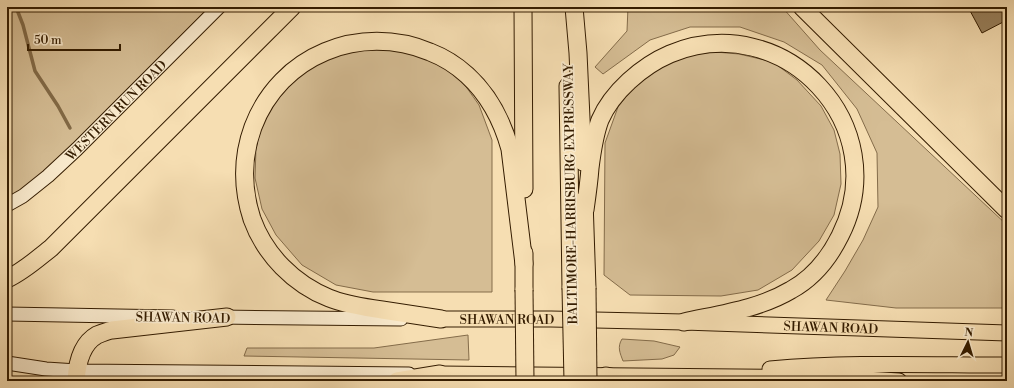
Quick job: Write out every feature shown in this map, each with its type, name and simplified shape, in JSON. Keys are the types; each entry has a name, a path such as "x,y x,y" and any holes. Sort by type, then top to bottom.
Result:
{"highway":[{"path":"7,279 33,264 51,248 292,7"},
{"path":"524,7 525,381"},
{"name":"BALTIMORE-HARRISBURG EXPRESSWAY","path":"567,7 579,288 573,381"},
{"path":"574,7 578,53 585,210"},
{"path":"802,7 1007,210"},
{"path":"441,319 351,305 329,298 300,282 287,272 275,260 255,228 248,208 245,189 246,152 249,137 263,104 274,89 287,76 312,57 341,46 367,41 385,41 402,43 426,50 453,64 466,74 482,90 501,121 510,149 524,264"},
{"path":"588,381 579,288 585,210 593,143 600,121 609,104 623,87 650,64 665,56 683,49 715,43 751,46 766,51 789,62 801,70 814,81 836,109 850,142 854,161 855,180 849,215 833,250 809,277 793,289 777,298 753,306 684,322"},
{"path":"77,376 83,349 88,342 98,335 112,330 227,317"},
{"path":"397,381 440,374"},
{"path":"606,376 626,381"}],"main road":[{"name":"WESTERN RUN ROAD","path":"7,205 23,196 77,149 218,7"},
{"name":"SHAWAN ROAD","path":"7,314 551,319 1007,333"},
{"path":"7,363 46,369 77,376 440,374 847,378 899,381"},
{"path":"683,377 804,366 861,364 1007,365"}],"shaded area":[{"path":"7,7 209,7 72,145 44,171 19,191 7,198"},
{"path":"628,7 782,7 820,50 1007,225 1007,308 896,308 826,300 863,240 878,207 877,153 857,109 822,65 784,42 740,27 690,27 650,40 603,74 595,67 627,31"},
{"path":"359,49 412,51 439,63 462,81 479,105 492,140 492,292 373,292 336,285 302,265 276,235 262,209 255,178 256,148 262,124 276,100 301,74 324,57"},
{"path":"715,52 739,54 773,62 797,80 821,106 834,130 840,154 841,184 834,215 819,241 792,270 758,290 721,296 630,295 604,275 605,143 618,107 636,84 658,67 686,55"},
{"path":"468,335 469,360 244,356 247,348 374,348"},
{"path":"622,339 654,341 680,347 674,355 662,359 623,361 619,347"}],"building":[{"path":"968,7 1007,7 1007,20 982,33"}],"waterway":[{"path":"16,7 23,25 35,71 58,106 70,128"}]}
